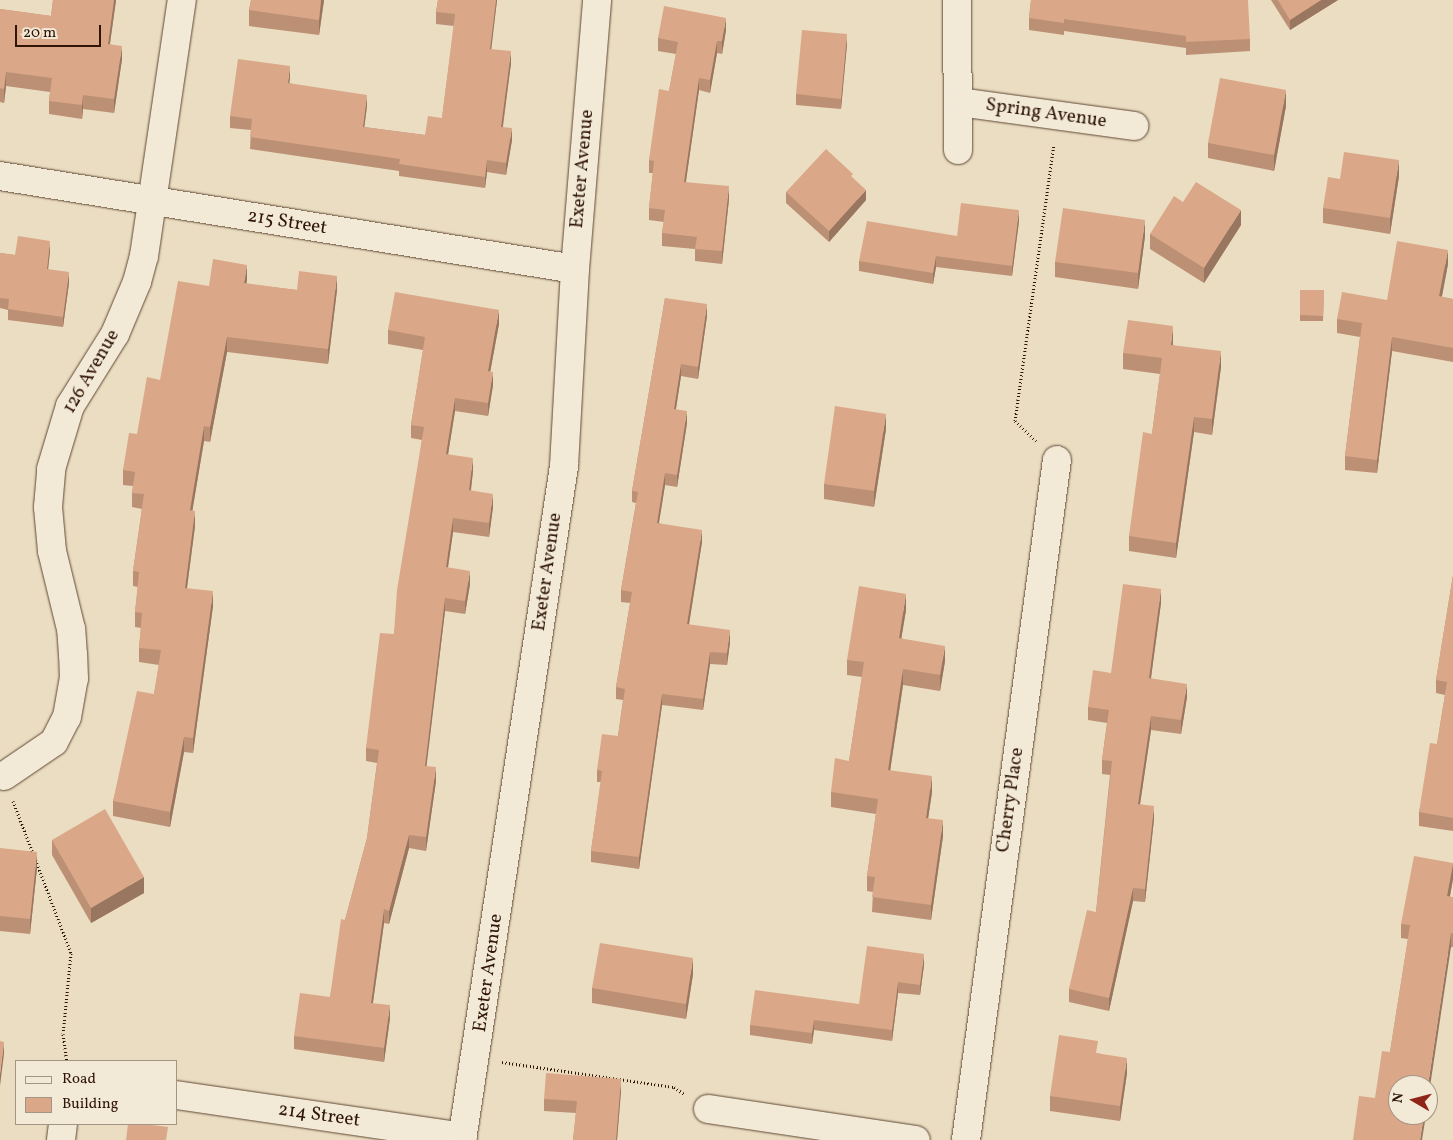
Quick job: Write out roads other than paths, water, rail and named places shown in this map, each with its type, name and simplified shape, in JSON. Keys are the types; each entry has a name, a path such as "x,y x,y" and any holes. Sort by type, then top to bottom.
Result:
{"street":[{"name":"126 Avenue","path":"4,776 54,742 67,717 74,679 73,655 71,629 52,551 48,507 51,469 70,406 115,334 134,290 144,256 182,0"},
{"name":"Exeter Avenue","path":"462,1139 476,1058 564,466 575,269 597,0"},
{"name":"Spring Avenue","path":"957,0 958,150"},
{"name":"Spring Avenue","path":"959,102 1134,126"},
{"name":"215 Street","path":"0,176 575,269"},
{"name":"Cherry Place","path":"966,1140 1057,460"},
{"name":"214 Street","path":"178,1095 462,1139"},
{"path":"708,1109 916,1140"},
{"path":"61,1140 63,1125"}]}
